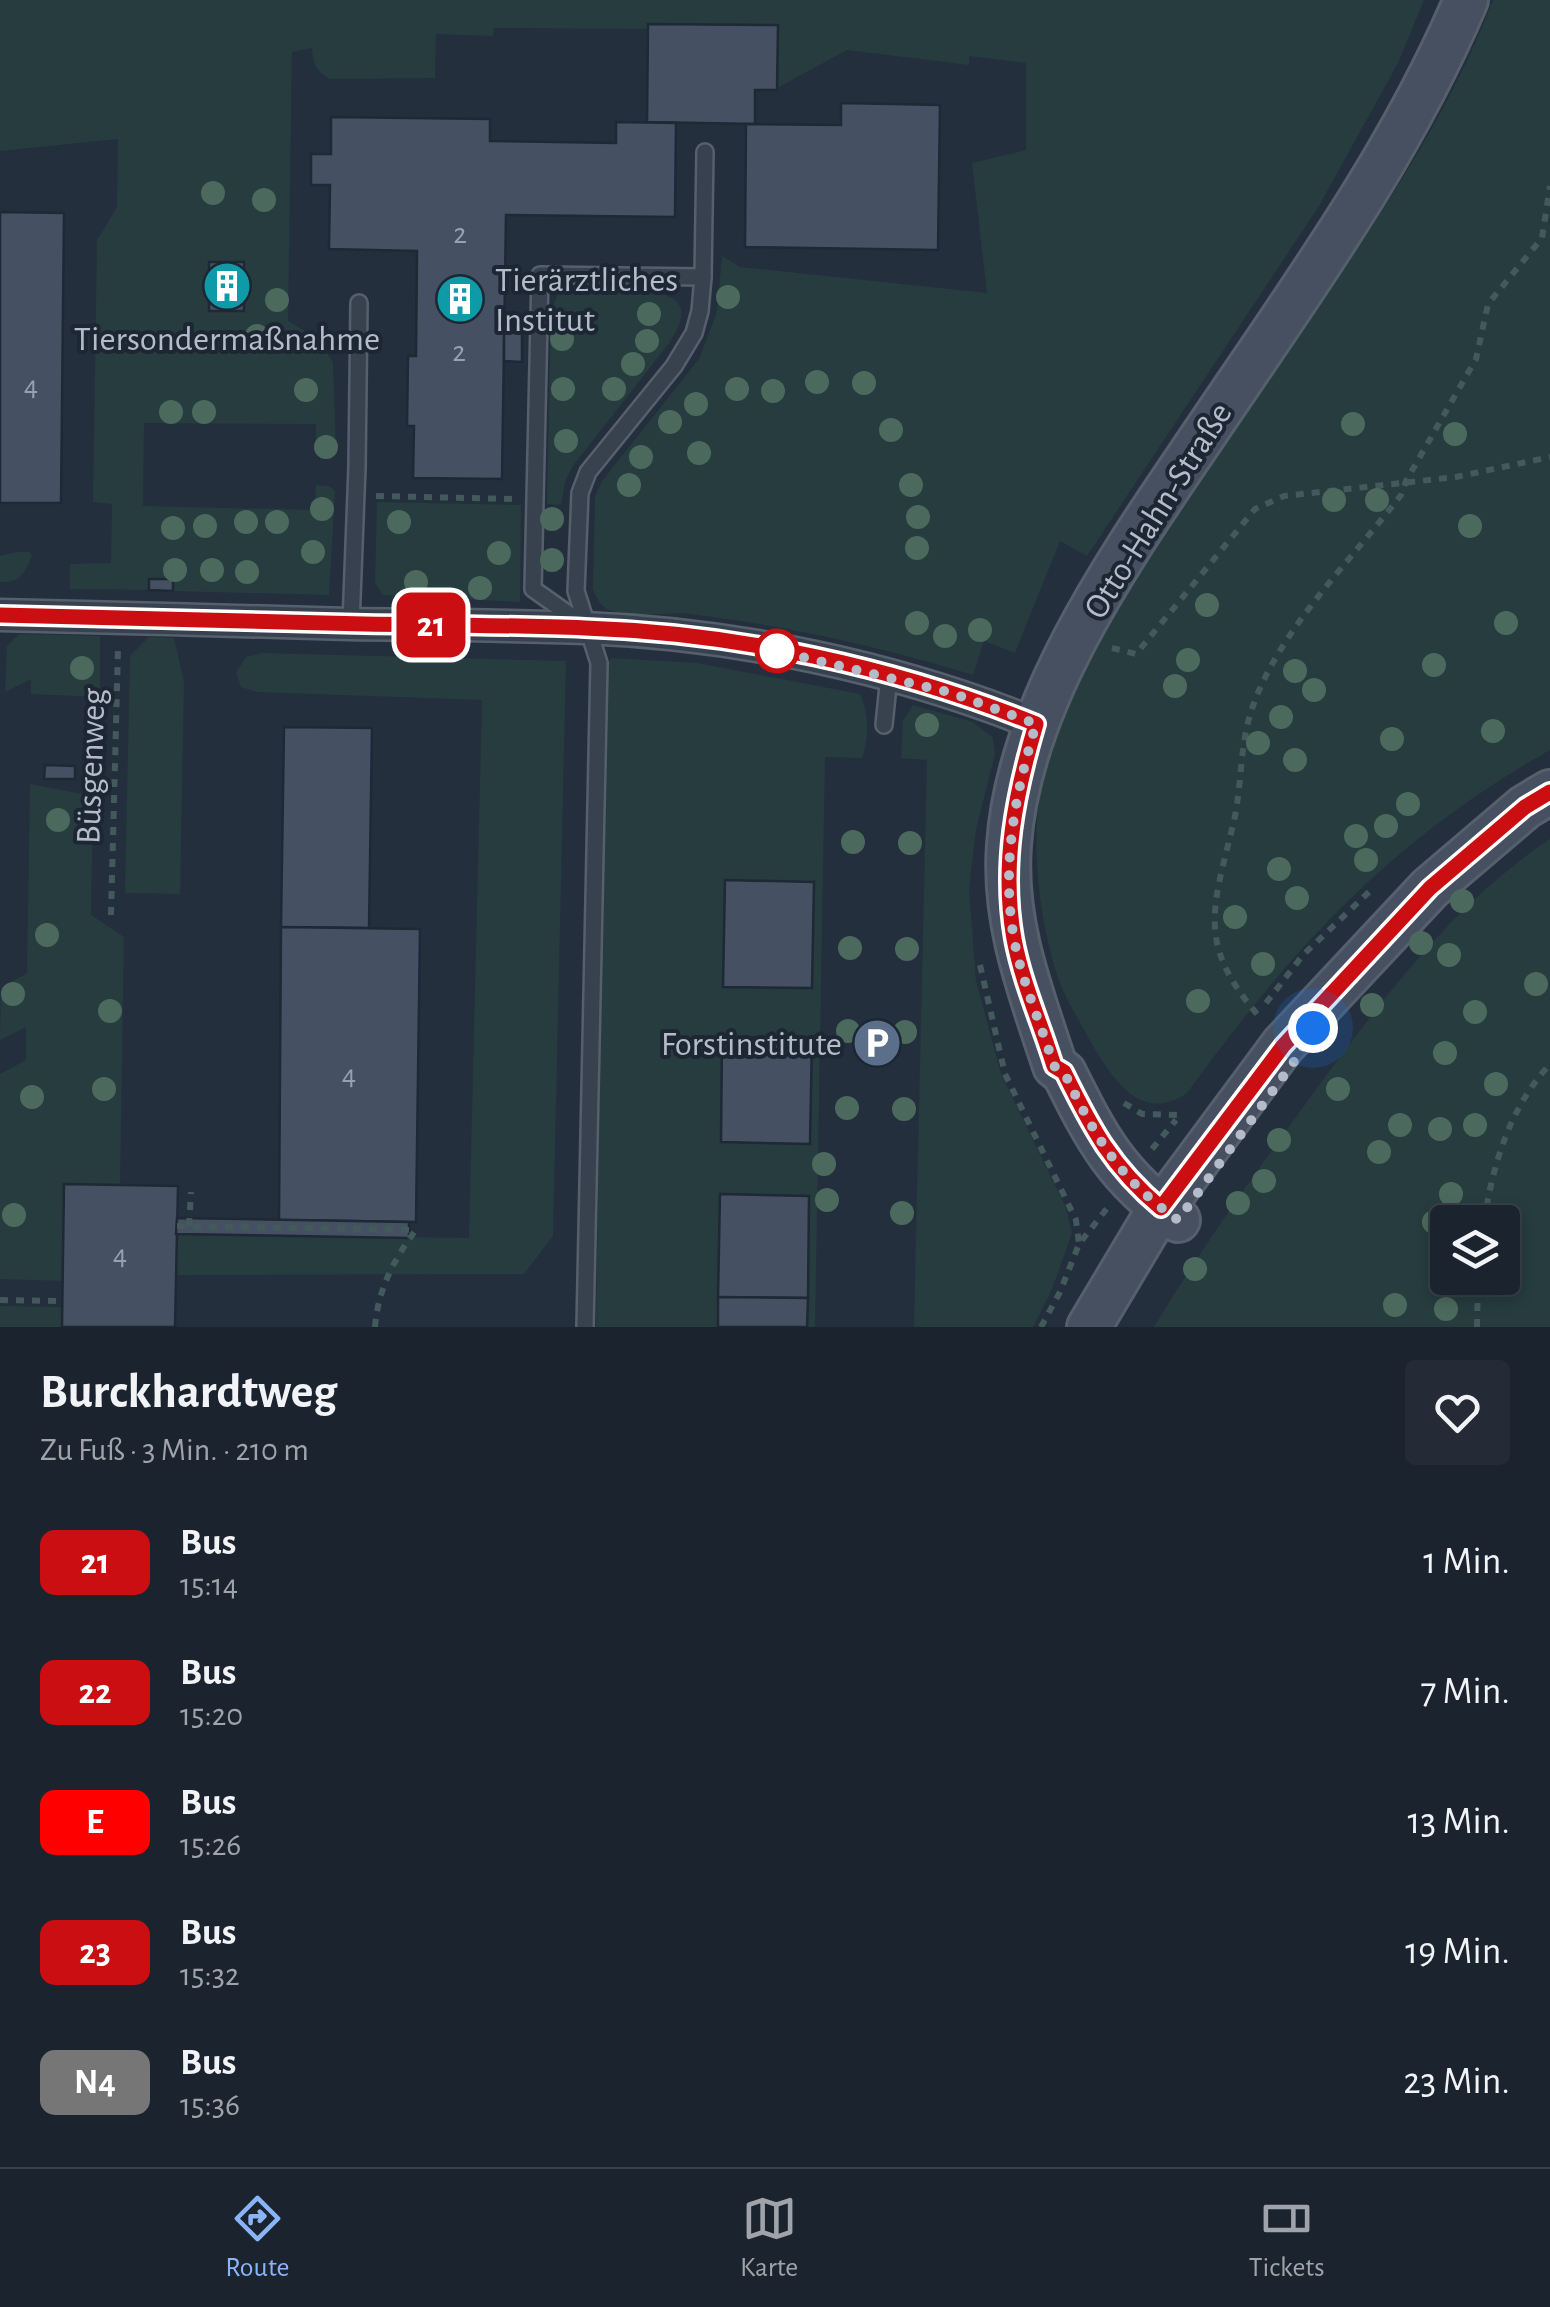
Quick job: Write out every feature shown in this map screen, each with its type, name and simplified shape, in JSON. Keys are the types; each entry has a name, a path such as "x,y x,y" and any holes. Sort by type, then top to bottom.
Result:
{"street":[{"name":"Otto-Hahn-Straße","path":"1164,1222 1109,1158 1064,1072 1054,1066 1015,943 1010,912 1009,846 1018,783 1036,724 1076,639 1118,564 1384,163 1440,61 1466,0"},
{"path":"0,615 588,628 714,640 889,676 952,693 1036,724"},
{"path":"1089,1327 1164,1222 1296,1059 1331,998 1430,888 1525,807 1550,792"},
{"path":"1107,1327 1164,1222"}],"lane":[{"path":"585,1327 599,663 576,592 578,506 588,472 686,350 700,311 705,152"},
{"path":"588,628 532,589 540,275 703,277"},
{"path":"351,624 359,303"},
{"path":"884,726 889,676"}],"path":[{"path":"1257,1014 1234,986 1223,964 1214,918 1216,884 1234,825 1249,718 1261,684 1277,657 1400,495 1476,359 1488,304 1546,238 1550,186"},
{"path":"1099,645 1136,654 1255,510 1284,496 1456,477 1550,457"},
{"path":"355,496 512,499"},
{"name":"Büsgenweg","path":"110,915 119,618"},
{"path":"1487,1205 1491,1176 1504,1139 1530,1086 1550,1064"},
{"path":"190,1192 190,1226"},
{"path":"177,1226 416,1230 386,1278 376,1327"},
{"path":"1041,1327 1079,1244"},
{"path":"1477,1327 1478,1295"},
{"path":"0,1300 62,1301"}],"green space":[{"path":"0,0 1424,0 1398,63 1319,206 1087,556 1060,541 1015,653 984,641 973,675 868,646 761,624 689,614 608,610 593,589 595,496 602,481 699,359 717,312 722,256 740,267 987,293 972,163 1026,150 1026,63 969,56 969,65 847,50 777,88 777,25 494,28 493,36 436,34 435,78 330,79 316,66 312,48 292,52 288,321 317,338 333,362 336,450 331,455 316,455 316,424 144,423 143,506 315,510 316,485 329,486 335,491 329,595 173,591 172,579 150,579 149,590 70,589 70,564 111,563 112,504 93,502 97,240 117,207 118,139 0,151"},
{"path":"1493,0 1550,0 1550,750 1441,821 1393,860 1349,900 1266,990 1187,1093 1167,1103 1149,1103 1132,1095 1105,1064 1067,999 1054,965 1043,917 1036,853 1041,789 1050,754 1076,685 1111,619 1396,188 1459,77"},
{"path":"559,292 662,295 679,304 682,313 670,342 572,467 561,505 547,504 551,310"},
{"path":"377,502 521,505 520,602 383,595 375,583"},
{"path":"30,552 27,568 17,579 0,582 0,556"},
{"path":"19,634 100,636 100,697 31,694 31,679 5,692 7,646"},
{"path":"149,637 174,638 184,682 180,894 125,893 130,656"},
{"path":"262,653 566,661 553,1236 524,1274 176,1275 176,1234 469,1238 482,700 257,692 241,687 236,672 246,657"},
{"path":"612,658 697,663 860,694 863,701 867,726 862,758 825,757 815,1327 596,1327 605,665"},
{"path":"913,705 973,722 993,738 995,754 976,829 969,889 976,981 1001,1074 1066,1208 1072,1233 1033,1327 914,1327 927,760 901,758 903,721"},
{"path":"30,784 93,796 91,915 124,937 120,1185 64,1184 63,1281 0,1279 0,1074 26,1060 26,1027 0,1040 1,988 27,973"},
{"path":"1550,839 1550,1327 1154,1327 1233,1206 1369,1019 1423,953 1482,892"},
{"path":"0,1306 62,1307 62,1327 0,1327"}],"building":[{"path":"648,24 778,25 777,90 755,90 755,124 647,122"},
{"path":"841,103 940,105 938,250 745,247 746,124 841,125"},
{"name":"Tierärztliches Institut","path":"331,117 490,119 490,141 616,143 616,122 676,123 675,217 506,215 502,479 413,478 414,426 407,426 408,356 416,356 417,251 329,249 330,185 311,185 311,154 331,154"},
{"path":"0,212 64,213 61,503 0,503"},
{"name":"Tiersondermaßnahme","path":"209,262 244,262 244,311 209,311"},
{"path":"504,324 522,324 522,362 504,361"},
{"path":"149,579 173,579 173,591 149,590"},
{"path":"284,727 372,728 369,928 281,927"},
{"path":"45,765 75,766 75,779 44,779"},
{"path":"725,880 814,882 812,988 723,987"},
{"path":"281,927 420,929 416,1222 279,1220"},
{"path":"722,1037 812,1038 810,1144 721,1142"},
{"path":"64,1184 178,1186 175,1327 62,1327"},
{"path":"720,1194 809,1196 808,1298 718,1297"},
{"path":"177,1218 409,1222 409,1238 176,1234"},
{"path":"718,1297 808,1298 807,1327 718,1327"}],"bus line":[{"name":"21","path":"0,615 588,628 714,640 889,676 952,693 1036,724 1018,783 1009,846 1010,912 1015,943 1054,1066 1064,1072 1109,1158 1161,1208 1283,1046 1430,888 1525,807 1550,792"}],"place":[{"name":"Tiersondermaßnahme","path":"227,286"},
{"name":"Tierärztliches Institut","path":"460,299"},
{"name":"Forstinstitute","path":"877,1043"}],"route":[{"path":"777,651 773,650 952,693 1036,724 1018,783 1009,846 1010,912 1015,943 1054,1066 1064,1072 1109,1158 1128,1180 1178,1220 1296,1059 1313,1028"}]}
